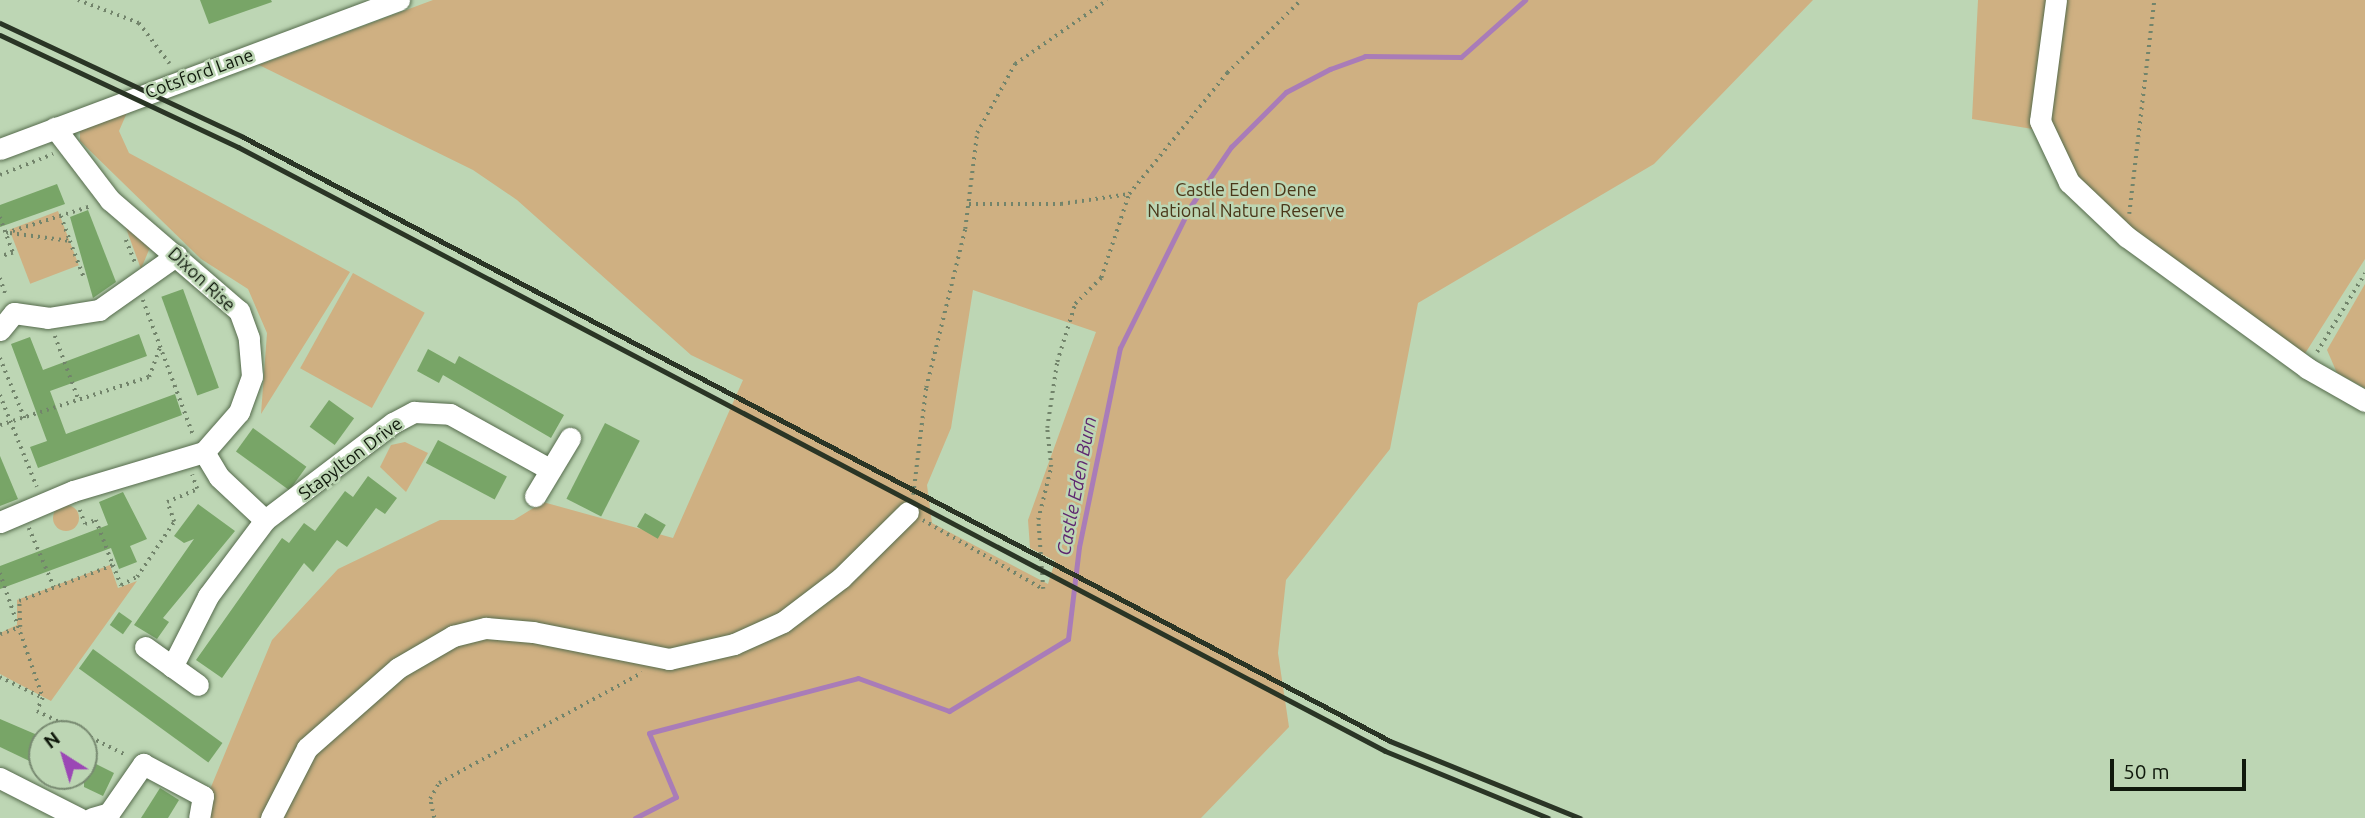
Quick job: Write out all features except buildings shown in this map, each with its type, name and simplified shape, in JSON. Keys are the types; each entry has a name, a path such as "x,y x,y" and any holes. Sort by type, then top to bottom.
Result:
{"street":[{"name":"Cotsford Lane","path":"0,149 399,0"},
{"path":"2056,0 2040,121 2069,182 2127,237 2307,368 2365,401"},
{"name":"Dixon Rise","path":"55,128 110,200 239,311 249,338 252,376 239,412 197,455"},
{"path":"0,330 14,313 48,318 99,310 177,255"},
{"name":"Stapylton Drive","path":"172,667 208,596 265,520 414,412 450,414 551,470"},
{"path":"535,496 570,439"},
{"path":"0,522 73,491 197,455 265,520"},
{"path":"271,818 307,748 398,668 453,636 486,628 533,632 668,659 734,644 783,621 841,578 908,512"},
{"path":"145,647 198,685"},
{"path":"92,818 109,813 143,764 202,796 200,818"},
{"path":"0,778 79,818"}],"path":[{"path":"78,0 139,23 179,80"},
{"path":"1107,0 1015,64 977,133 969,204 926,388 923,440 908,512 1043,589 1038,520 1051,467 1047,428 1057,362 1075,304 1101,278 1129,194 1227,73 1301,0"},
{"path":"2127,237 2154,0"},
{"path":"0,175 68,148"},
{"path":"969,204 1061,204 1129,194"},
{"path":"6,233 110,200"},
{"path":"61,216 84,277"},
{"path":"0,217 13,253 0,257"},
{"path":"6,233 70,241"},
{"path":"73,491 85,524 96,520 121,584 137,577 174,522 167,502 197,489 197,455 124,234"},
{"path":"2307,368 2365,273"},
{"path":"48,318 79,401"},
{"path":"0,425 149,377 160,347"},
{"path":"0,359 25,419"},
{"path":"0,395 44,504"},
{"path":"23,512 54,587"},
{"path":"11,603 113,565"},
{"path":"0,573 43,698 37,710 57,720"},
{"path":"19,601 20,627"},
{"path":"0,634 20,627"},
{"path":"434,818 430,799 439,783 668,659"},
{"path":"0,677 43,698"},
{"path":"98,741 143,764"}],"green space":[{"name":"Castle Eden Dene National Nature Reserve","path":"433,0 1813,0 1654,164 1418,303 1390,449 1286,580 1278,653 1289,727 1201,818 191,818 211,787 272,640 338,569 440,520 514,520 543,502 673,538 743,380 691,355 517,200 473,170 259,65","holes":["973,290 1096,332 1028,520 1030,548 1055,561 1048,584 932,523 927,485 951,428"]},
{"path":"1978,0 2365,0 2365,259 2299,363 2069,182 2045,131 1972,119"},
{"path":"129,108 119,131 129,153 350,272 261,414 267,333 248,289 201,259 80,141 80,126"},
{"path":"58,211 79,265 30,284 9,230"},
{"path":"120,212 151,245 141,269"},
{"path":"353,273 425,313 372,408 300,368"},
{"path":"2365,284 2365,388 2337,373 2327,350"},
{"path":"405,442 428,453 406,492 380,467 391,445"},
{"path":"66,505 75,509 79,518 75,527 66,531 57,527 53,518 57,509"},
{"path":"110,565 118,588 137,581 51,701 0,674 0,633 17,625 17,600"}],"waterway":[{"name":"Castle Eden Burn","path":"635,818 676,797 649,733 858,678 949,711 1068,639 1079,547 1120,348 1190,207 1231,147 1286,92 1330,69 1365,56 1461,57 1525,0"}],"railway":[{"path":"0,23 243,137 1390,741 1580,818"},
{"path":"0,35 238,147 1385,751 1548,818"}]}
